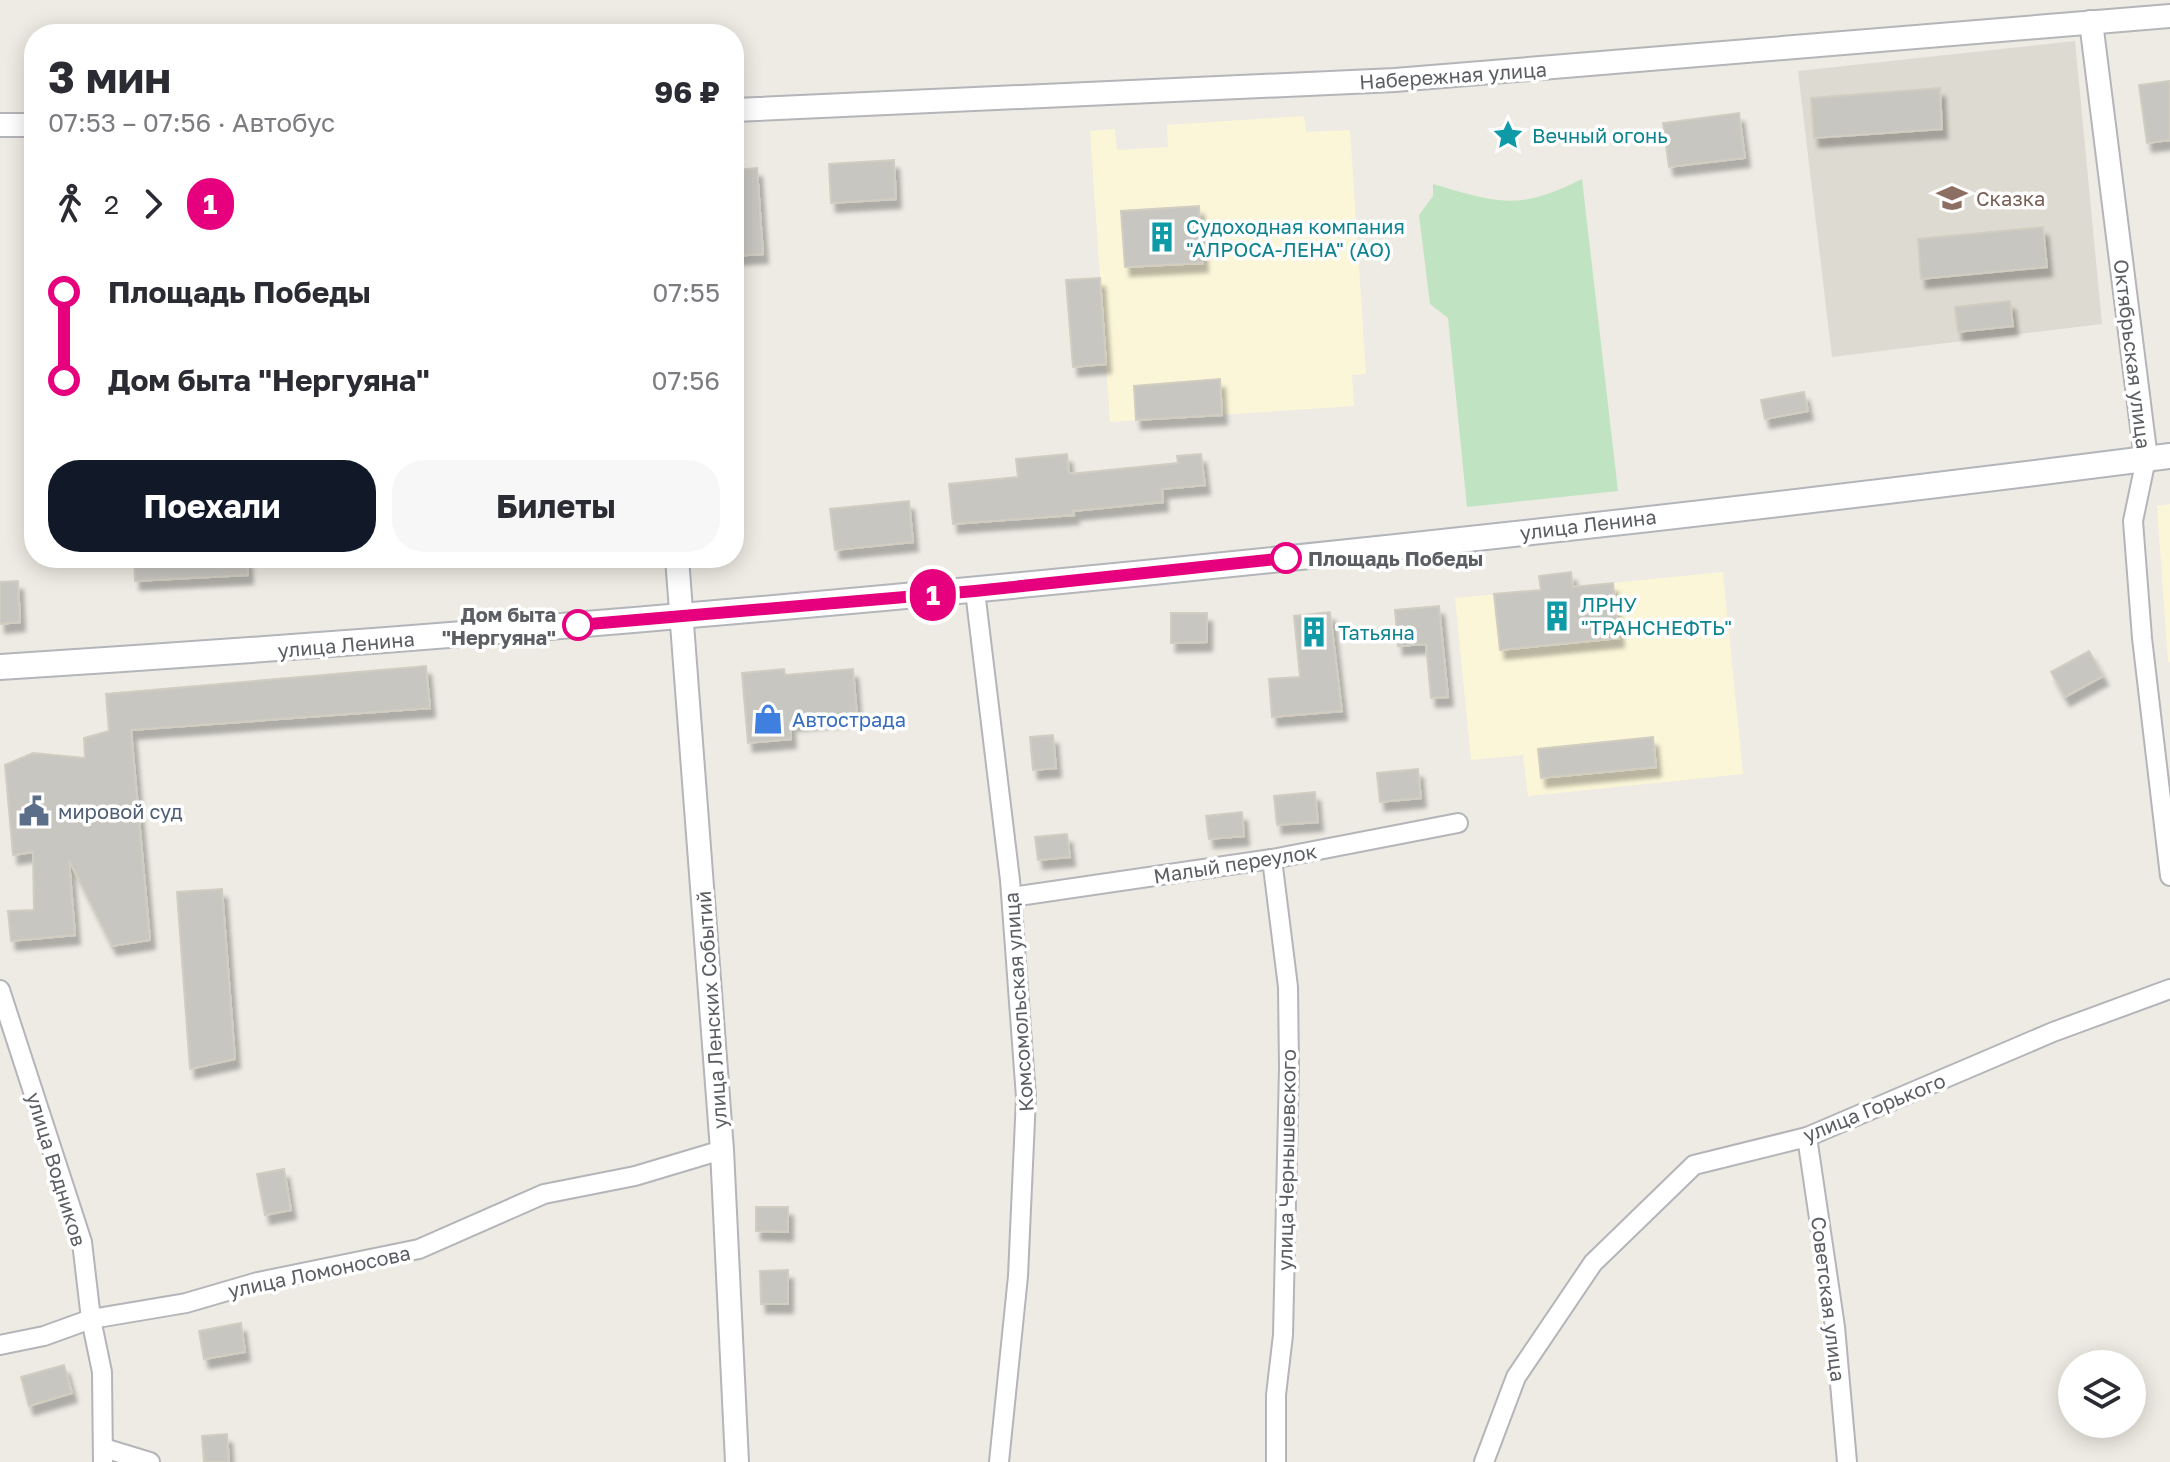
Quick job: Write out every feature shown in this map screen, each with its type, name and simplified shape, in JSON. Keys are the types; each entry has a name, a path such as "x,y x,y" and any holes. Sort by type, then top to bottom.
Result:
{"main road":[{"name":"улица Ленина","path":"0,667 286,649 975,591 2158,458"}],"street":[{"name":"Набережная улица","path":"744,110 1395,80 2170,16"},
{"name":"Октябрьская улица","path":"2091,22 2158,458 2133,521 2142,638 2170,876"},
{"path":"0,125 24,125"},
{"name":"улица Ленских Событий","path":"678,568 722,1150 737,1462"},
{"name":"Комсомольская улица","path":"975,591 1012,897 1026,1097 1018,1276 999,1462"},
{"name":"Малый переулок","path":"1012,897 1272,859 1458,823"},
{"name":"улица Чернышевского","path":"1272,859 1288,987 1289,1068 1283,1335 1275,1420 1276,1462"},
{"name":"улица Горького","path":"1484,1462 1516,1377 1593,1263 1694,1165 1807,1137 2053,1032 2170,989"},
{"name":"улица Водников","path":"0,990 82,1242 91,1319 102,1372 104,1455 150,1462"},
{"name":"Советская улица","path":"1807,1137 1835,1327 1847,1462"},
{"name":"улица Ломоносова","path":"0,1345 44,1336 91,1319 186,1303 258,1282 419,1249 544,1194 635,1176 722,1150"}],"shaded area":[{"name":"Сказка","path":"2075,41 2102,324 1832,357 1798,71"},
{"path":"1304,116 1306,132 1350,130 1366,374 1352,375 1354,406 1110,422 1090,131 1115,129 1117,150 1168,147 1167,125"},
{"path":"2170,504 2170,662 2168,662 2157,506"},
{"path":"1571,572 1573,587 1723,572 1743,774 1528,796 1523,755 1471,760 1455,598 1540,590 1539,576"}],"green space":[{"path":"1582,179 1618,491 1467,507 1448,318 1430,304 1419,215 1433,196 1433,184 1475,196 1508,201 1541,196"}],"building":[{"path":"2170,81 2170,140 2147,143 2139,85"},
{"path":"1940,88 1942,129 1814,138 1811,98"},
{"path":"1739,113 1745,158 1669,167 1663,123"},
{"path":"894,160 896,199 831,203 829,164"},
{"path":"757,168 763,254 744,255 744,169"},
{"name":"Судоходная компания \"АЛРОСА-ЛЕНА\" (АО)","path":"1199,206 1203,263 1125,267 1121,211"},
{"path":"2043,227 2047,267 1921,279 1918,239"},
{"path":"1100,278 1106,364 1073,367 1066,280"},
{"path":"2010,301 2013,326 1958,332 1955,307"},
{"path":"1220,379 1222,415 1136,420 1134,386"},
{"path":"1804,392 1808,411 1765,419 1761,400"},
{"path":"1067,454 1069,474 1178,463 1177,456 1201,454 1205,485 1162,489 1163,502 1073,511 1074,515 953,524 949,484 1018,477 1016,459"},
{"path":"909,501 913,542 835,550 830,509"},
{"path":"134,568 248,568 248,575 135,581"},
{"name":"ЛРНУ \"ТРАНСНЕФТЬ\"","path":"1571,572 1573,587 1613,583 1619,638 1500,650 1494,594 1541,590 1539,576"},
{"path":"18,581 20,622 0,624 0,582"},
{"path":"1439,606 1448,697 1431,698 1426,644 1398,646 1395,610"},
{"path":"1330,612 1342,711 1272,717 1269,679 1300,677 1294,616"},
{"path":"1171,613 1207,613 1207,642 1171,643"},
{"path":"2089,651 2103,676 2065,697 2051,672"},
{"path":"426,666 430,708 131,730 150,940 112,946 69,860 75,935 11,941 8,911 34,910 33,852 13,855 5,765 33,753 85,758 84,738 109,731 106,694"},
{"path":"784,669 785,675 853,669 857,716 790,722 791,739 748,743 742,673"},
{"path":"1053,735 1056,768 1033,770 1030,737"},
{"path":"1653,737 1656,767 1541,778 1538,749"},
{"path":"1418,769 1421,798 1380,802 1377,773"},
{"path":"1315,792 1318,822 1277,825 1274,796"},
{"path":"1242,812 1244,836 1209,839 1206,816"},
{"path":"1067,834 1070,857 1038,860 1035,837"},
{"path":"222,889 235,1059 190,1069 177,892"},
{"path":"284,1169 291,1210 265,1215 257,1174"},
{"path":"756,1207 788,1207 788,1232 756,1231"},
{"path":"788,1270 788,1304 761,1304 760,1271"},
{"path":"241,1323 245,1352 204,1359 199,1331"},
{"path":"64,1365 72,1393 29,1406 21,1377"},
{"path":"227,1434 229,1462 204,1462 202,1436"}],"bus line":[{"name":"1","path":"578,625 975,591 1286,558"}],"place":[{"name":"Вечный огонь","path":"1508,135"},
{"name":"Сказка","path":"1952,198"},
{"name":"Судоходная компания \"АЛРОСА-ЛЕНА\" (АО)","path":"1162,237"},
{"name":"Площадь Победы","path":"1286,558"},
{"name":"ЛРНУ \"ТРАНСНЕФТЬ\"","path":"1557,616"},
{"name":"Дом быта \"Нергуяна\"","path":"578,625"},
{"name":"Татьяна","path":"1314,632"},
{"name":"Автострада","path":"768,719"},
{"name":"мировой суд","path":"34,811"}]}
